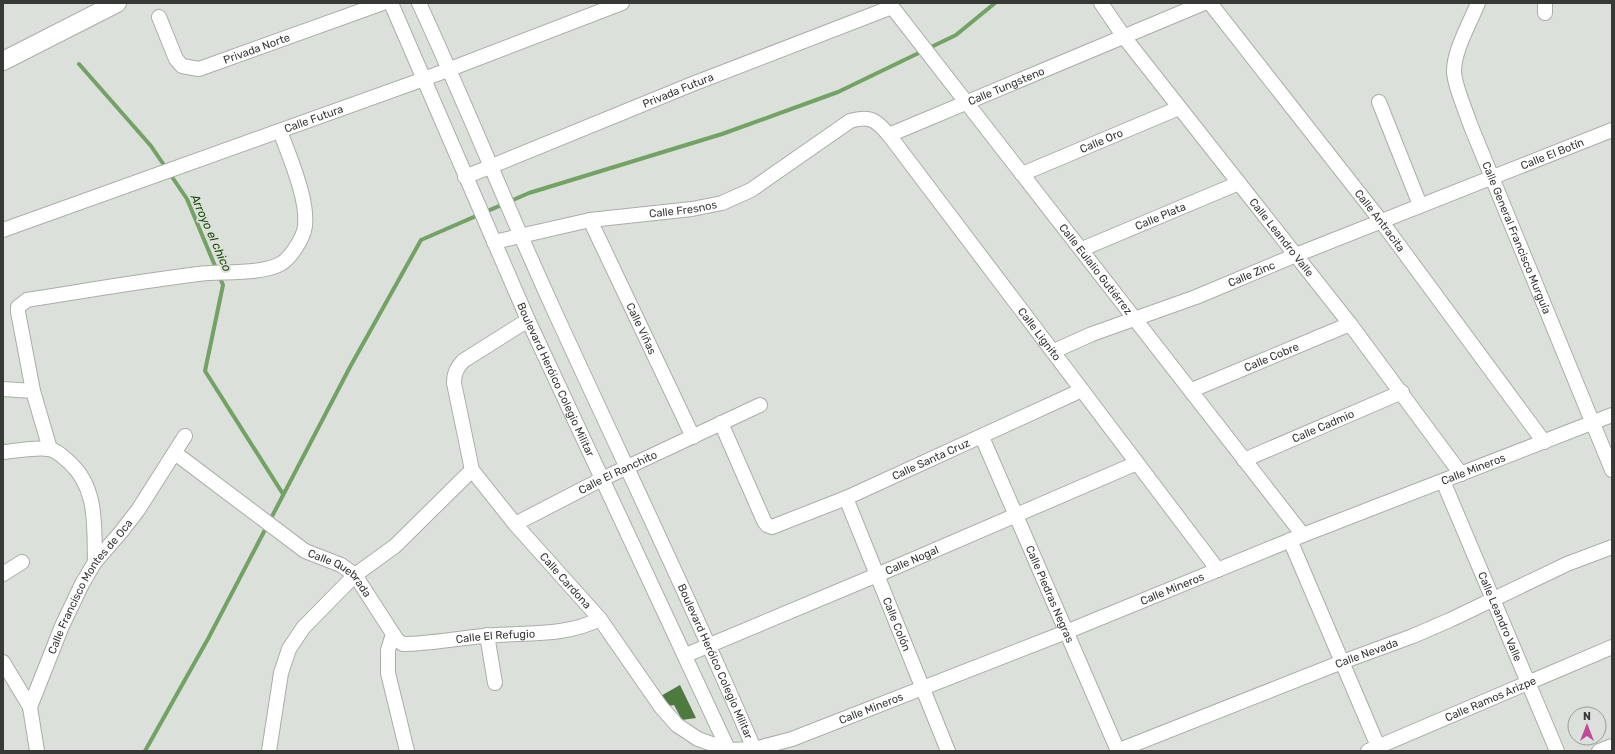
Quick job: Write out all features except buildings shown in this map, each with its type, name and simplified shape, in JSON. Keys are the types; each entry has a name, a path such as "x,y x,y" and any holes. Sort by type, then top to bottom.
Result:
{"main road":[{"path":"3,61 117,3"}],"street":[{"name":"Privada Norte","path":"159,17 176,60 182,66 199,69 383,3"},
{"name":"Boulevard Heróico Colegio Militar","path":"391,3 528,320 686,655 729,751"},
{"name":"Boulevard Heróico Colegio Militar","path":"420,3 450,69 520,235 626,469 709,644 754,750"},
{"name":"Calle Futura","path":"3,230 424,79 622,3"},
{"name":"Calle Leandro Valle","path":"1101,3 1124,37 1296,254 1402,392 1461,474"},
{"name":"Calle Tungsteno","path":"889,135 1204,3"},
{"name":"Calle Antracita","path":"1210,3 1381,221 1544,442"},
{"name":"Calle General Francisco Murguía","path":"1478,3 1457,54 1454,73 1470,124 1612,470"},
{"name":"Calle Eulalio Gutiérrez","path":"890,5 1192,390 1244,460 1303,535"},
{"name":"Privada Futura","path":"465,177 890,5"},
{"path":"1379,102 1420,205"},
{"name":"Calle Oro","path":"1022,174 1179,108"},
{"name":"Calle Lignito","path":"850,121 861,118 870,118 878,122 889,135 1054,351 1218,570"},
{"name":"Calle Fresnos","path":"494,242 590,220 692,209 722,203 751,190 850,121"},
{"name":"Calle El Botín","path":"1493,178 1612,130"},
{"path":"50,449 33,391 18,306 27,300 198,274 268,268 282,262 294,250 304,230 305,214 301,189 280,131"},
{"name":"Calle Zinc","path":"1054,351 1092,334 1196,297 1296,254 1493,178"},
{"name":"Calle Plata","path":"1082,249 1239,183"},
{"name":"Calle Viñas","path":"590,220 693,437"},
{"name":"Calle Cardona","path":"528,320 463,361 458,366 454,375 454,383 472,470 515,524 600,619 661,707 677,725 698,738 729,751"},
{"name":"Calle Cobre","path":"1192,390 1350,324"},
{"path":"3,389 33,391"},
{"name":"Calle Santa Cruz","path":"721,424 764,521 768,525 778,525 846,498 1082,390"},
{"name":"Calle Cadmio","path":"1244,460 1402,392"},
{"name":"Calle El Ranchito","path":"515,524 602,479 760,405"},
{"name":"Calle Mineros","path":"729,751 754,750 792,739 1066,632 1290,540 1612,415"},
{"name":"Calle Francisco Montes de Oca","path":"30,707 62,626 82,584 95,562 130,521 186,436"},
{"name":"Calle Piedras Negras","path":"982,437 1118,751"},
{"path":"3,452 38,448 50,449 59,453 75,467 87,484 93,504 95,562"},
{"name":"Calle Quebrada","path":"175,453 305,551 341,565 355,575 393,634"},
{"name":"Calle Nogal","path":"686,655 709,644 878,575 1137,463"},
{"path":"269,751 281,673 288,650 303,628 355,575 395,546 472,470"},
{"name":"Calle Leandro Valle","path":"1443,481 1557,751"},
{"name":"Calle Colón","path":"846,498 948,751"},
{"path":"1290,540 1342,662 1376,750"},
{"name":"Calle Nevada","path":"1118,751 1342,662 1426,631 1567,564 1612,547"},
{"path":"3,574 22,562"},
{"name":"Calle El Refugio","path":"393,634 397,640 403,644 574,629 586,626 600,619"},
{"path":"393,634 388,650 388,673 406,751"},
{"path":"487,636 495,683"},
{"name":"Calle Ramos Arizpe","path":"1376,750 1528,682 1612,647"},
{"path":"3,662 30,707 37,751"},
{"path":"1599,751 1612,746"}],"waterway":[{"path":"145,751 209,637 350,367 421,240 529,193 722,134 838,92 956,35 995,3"},
{"name":"Arroyo el chico","path":"79,64 151,146 187,199 223,285 205,371 283,494"}]}
